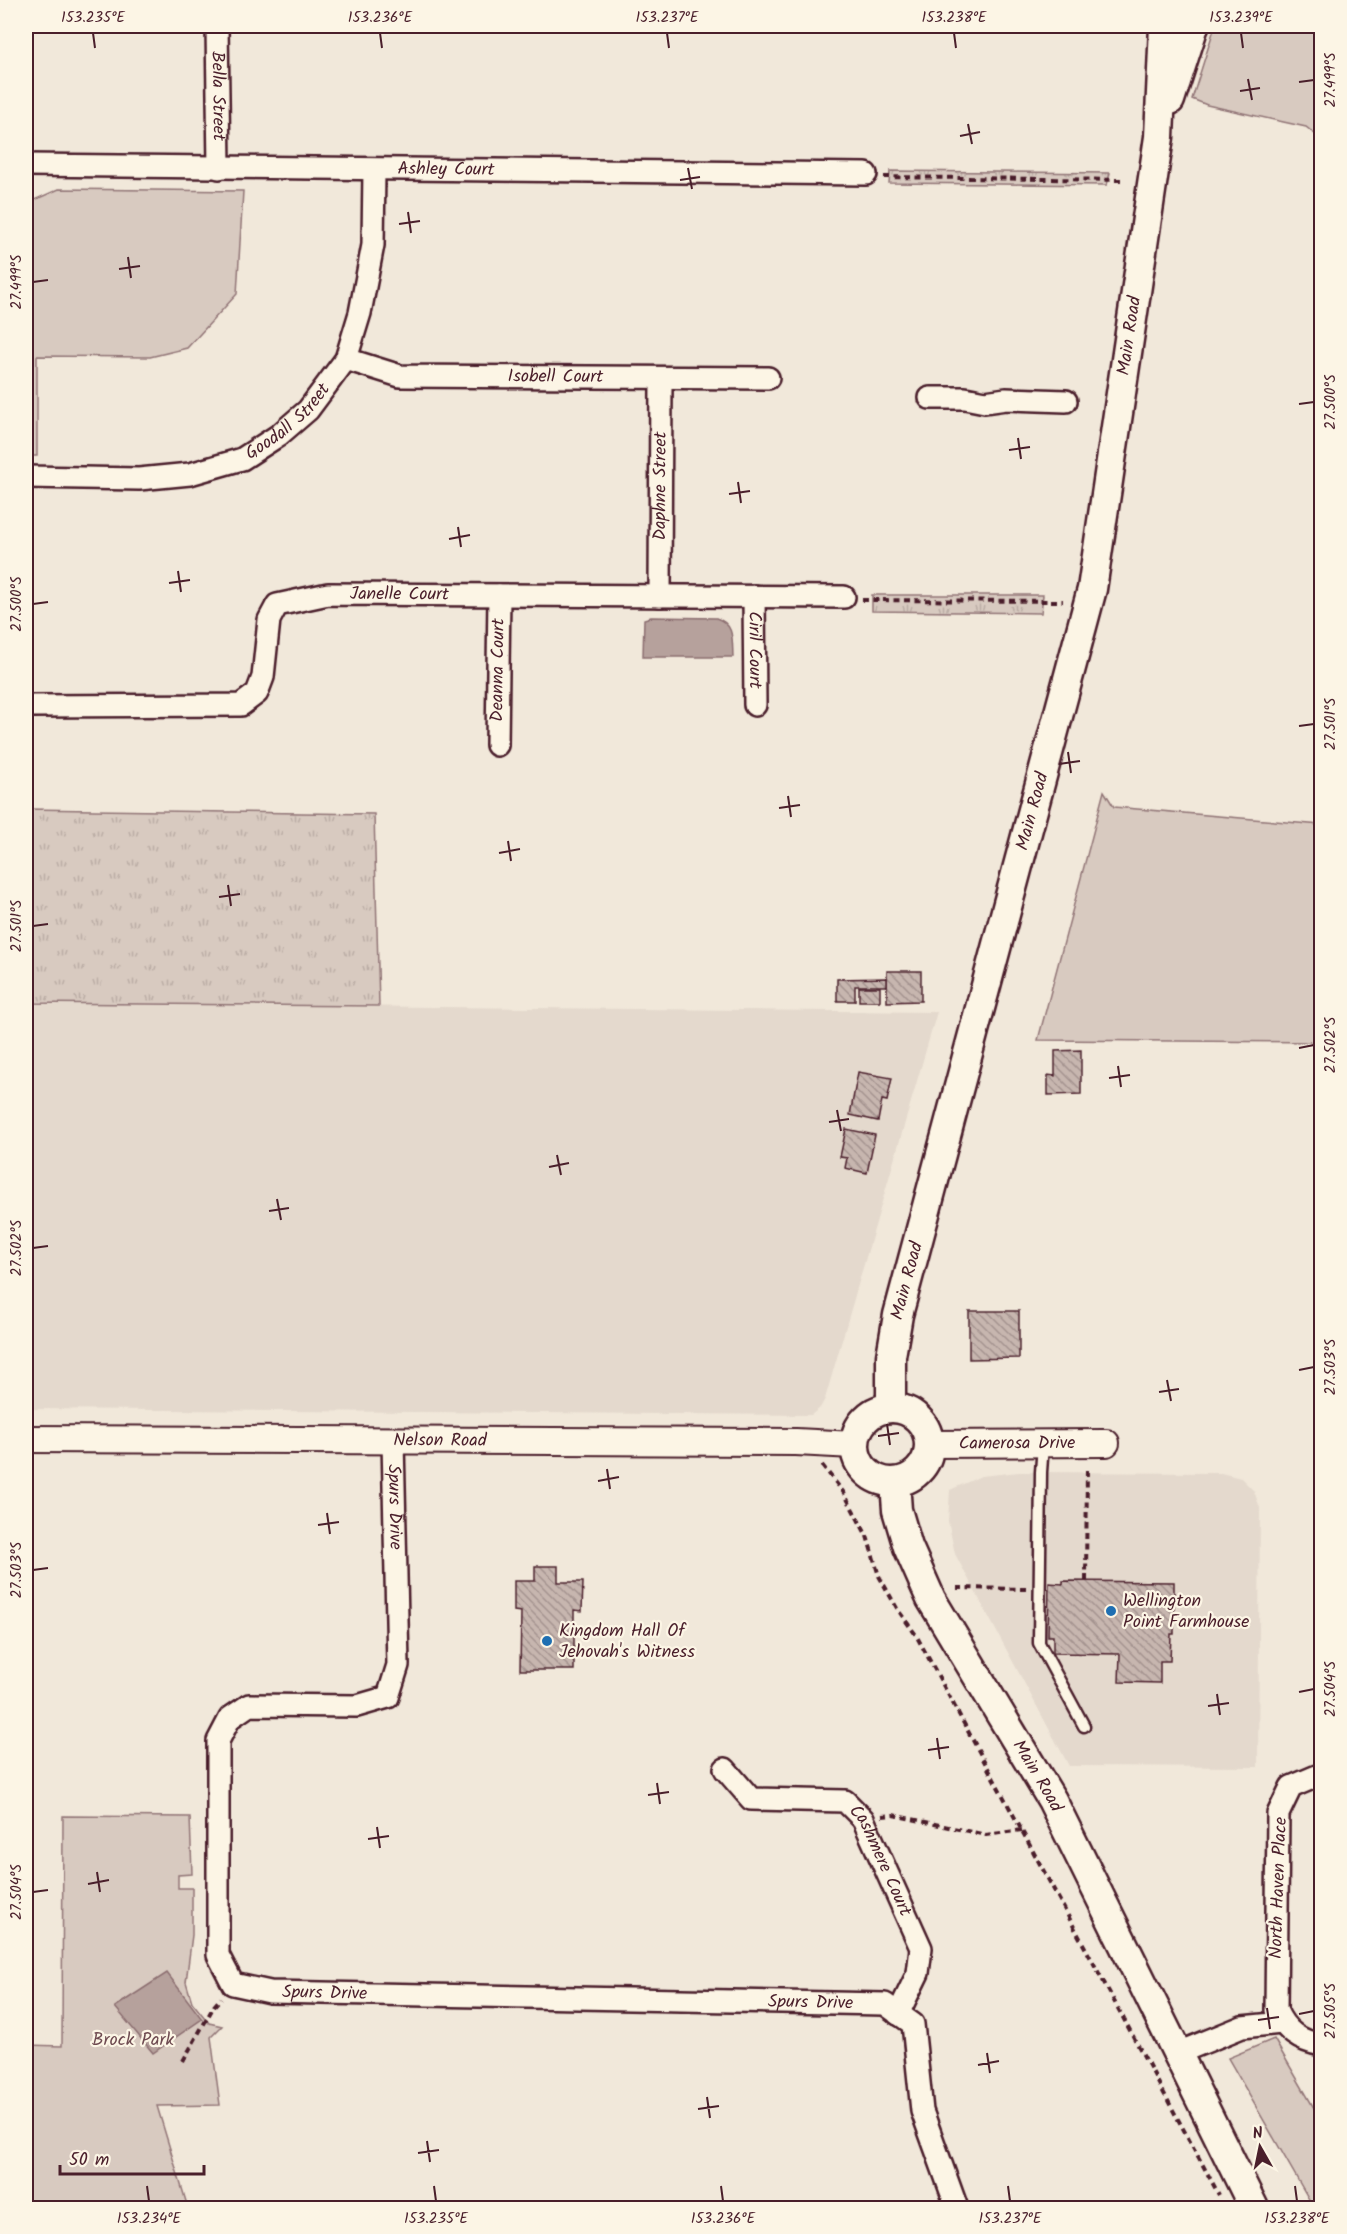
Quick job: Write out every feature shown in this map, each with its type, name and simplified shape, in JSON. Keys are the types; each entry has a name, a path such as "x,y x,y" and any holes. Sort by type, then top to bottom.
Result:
{"main road":[{"name":"Main Road","path":"891,1408 891,1356 898,1315 1092,589 1159,137 1164,26"},
{"name":"Main Road","path":"1159,137 1194,26"},
{"path":"891,1408 913,1414 927,1432 929,1443 928,1455 916,1474 906,1480 895,1482 882,1481 871,1476 862,1468 856,1457 854,1445 861,1423 869,1415 891,1408"},
{"name":"Main Road","path":"895,1482 897,1510 908,1547 932,1599 1052,1800 1254,2208"},
{"name":"Main Road","path":"1183,2062 1275,2208"}],"street":[{"name":"Bella Street","path":"217,26 219,168"},
{"name":"Ashley Court","path":"26,165 866,174"},
{"name":"Goodall Street","path":"26,477 139,479 190,474 242,459 279,435 308,410 346,359 360,313 373,245 374,170"},
{"name":"Isobell Court","path":"346,359 400,376 768,378"},
{"name":"Daphne Street","path":"660,596 661,378"},
{"path":"930,398 965,398 985,402 1006,399 1066,401"},
{"name":"Janelle Court","path":"30,706 241,705 257,693 263,677 269,620 278,605 328,594 844,597"},
{"name":"Deanna Court","path":"497,745 499,595"},
{"name":"Ciril Court","path":"754,596 755,705"},
{"name":"Nelson Road","path":"26,1440 796,1442 854,1445"},
{"name":"Spurs Drive","path":"393,1441 398,1665 388,1697 357,1706 249,1705 230,1718 218,1741 218,1955 233,1984 270,1992 885,2004 898,2014"},
{"name":"Camerosa Drive","path":"929,1443 1106,1443"},
{"name":"Cashmere Court","path":"724,1769 751,1799 845,1801 863,1819 921,1948 918,1973 898,2014"},
{"name":"North Haven Place","path":"1281,2023 1276,2010 1278,1815 1292,1787 1322,1776"},
{"path":"898,2014 913,2024 922,2111 957,2208"},
{"path":"1183,2062 1242,2027 1281,2023 1294,2035 1307,2042 1322,2045"}],"lane":[{"path":"1043,1443 1039,1643 1084,1726"}],"path":[{"path":"1316,26 1316,58 1322,76"},
{"path":"866,174 883,177 1124,180"},
{"path":"844,597 862,600 1063,601"},
{"path":"822,1466 844,1493 867,1536 886,1591 916,1635 1221,2198"},
{"path":"1086,1581 1087,1467"},
{"path":"957,1588 1039,1589"},
{"path":"863,1819 893,1815 986,1835 1022,1830"},
{"path":"183,2061 214,2006 233,1984"}],"shaded area":[{"path":"651,617 716,618 727,624 729,628 733,657 643,657 644,619"},
{"path":"26,1003 937,1012 825,1399 820,1408 811,1415 26,1409"},
{"path":"1019,1472 1221,1473 1241,1478 1254,1491 1260,1508 1258,1767 1069,1766 955,1554 948,1521 950,1490 981,1476"},
{"path":"167,1973 202,2019 153,2053 115,2007"}],"green space":[{"path":"1215,26 1321,26 1321,139 1306,127 1207,105 1192,99"},
{"path":"890,171 1110,173 1107,185 889,183"},
{"path":"59,189 243,191 237,294 187,348 150,357 37,356 37,456 26,456 26,202"},
{"path":"872,595 1043,595 1041,613 872,611"},
{"path":"1104,791 1114,807 1321,825 1321,1042 1038,1040"},
{"path":"26,809 374,814 379,1006 26,1003"},
{"name":"Brock Park","path":"63,1816 190,1817 192,1874 178,1875 178,1888 192,1888 192,1935 186,1982 192,2002 209,2023 222,2026 211,2037 220,2105 157,2106 188,2208 26,2208 26,2045 62,2046"},
{"path":"1274,2039 1321,2120 1321,2208 1314,2208 1228,2058"}],"building":[{"path":"887,971 921,971 921,1001 887,1002"},
{"path":"887,978 887,986 855,986 855,1001 837,1001 837,979"},
{"path":"859,987 880,987 880,1001 859,1001"},
{"path":"1081,1050 1081,1094 1048,1095 1048,1075 1055,1076 1055,1051"},
{"path":"858,1072 892,1078 887,1101 882,1100 878,1121 850,1115"},
{"path":"846,1129 875,1135 867,1173 845,1168 847,1158 840,1157"},
{"path":"969,1311 1019,1311 1019,1358 969,1359"},
{"name":"Kingdom Hall Of Jehovah's Witness","path":"535,1566 558,1566 558,1582 583,1582 582,1611 574,1610 574,1670 520,1670 521,1612 514,1611 514,1581 535,1581"},
{"name":"Wellington Point Farmhouse","path":"1063,1581 1174,1582 1174,1634 1171,1634 1170,1661 1160,1661 1160,1683 1119,1682 1120,1654 1053,1653 1053,1636 1048,1636 1049,1583 1063,1584"}],"place":[{"name":"Wellington Point Farmhouse","path":"1111,1611"},
{"name":"Kingdom Hall Of Jehovah's Witness","path":"547,1641"}]}
